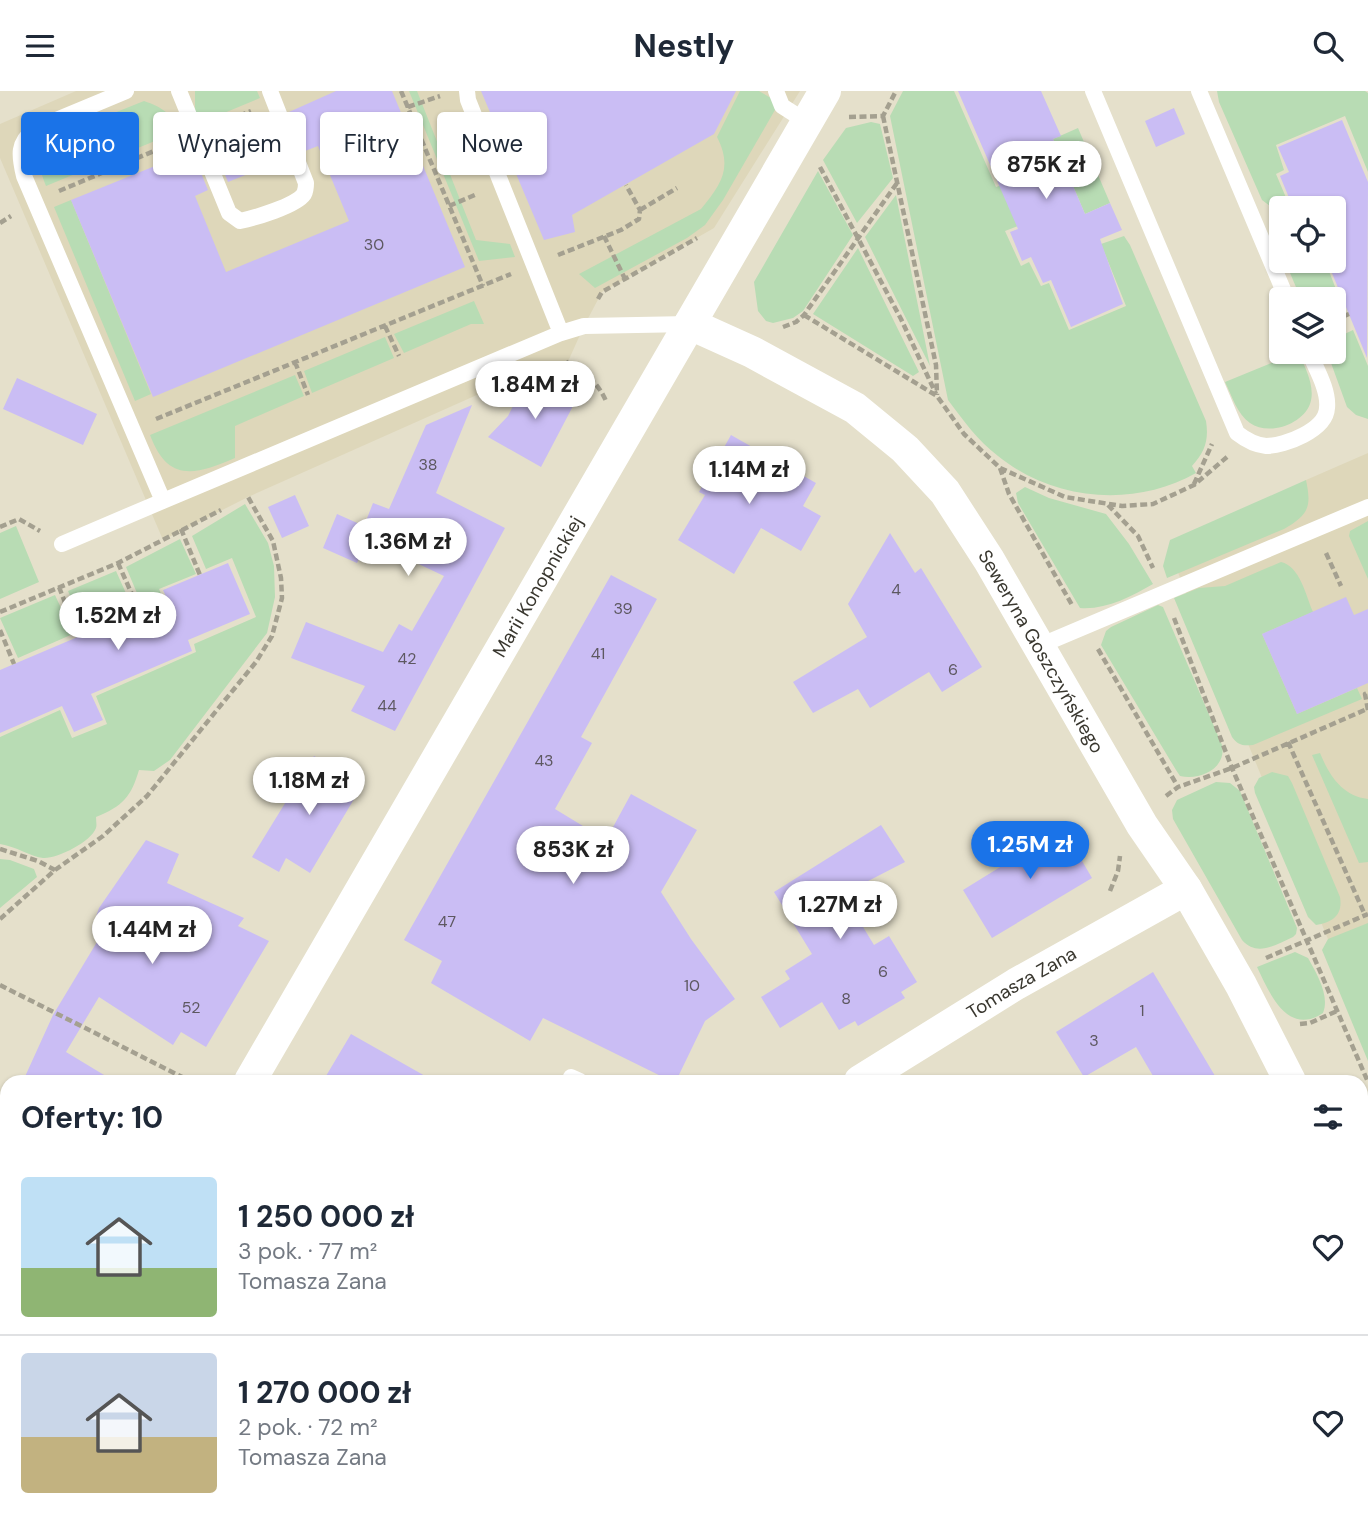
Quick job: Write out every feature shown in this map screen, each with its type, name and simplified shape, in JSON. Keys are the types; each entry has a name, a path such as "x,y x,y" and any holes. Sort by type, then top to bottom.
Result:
{"street":[{"name":"Marii Konopnickiej","path":"253,1075 825,91"},
{"name":"Seweryna Goszczyńskiego","path":"690,324 752,352 855,408 905,449 945,492 989,560 1142,825 1186,889 1241,985 1287,1075"},
{"name":"Tomasza Zana","path":"870,1075 1016,984 1186,889"}],"lane":[{"path":"126,91 35,129 26,136 21,145 21,162 35,201 163,501"},
{"path":"179,91 188,112"},
{"path":"467,91 468,100 561,333"},
{"path":"776,91 782,106 807,122"},
{"path":"1093,91 1237,433 1246,440 1268,446 1296,439 1310,431 1326,414 1328,405 1325,389 1314,364"},
{"path":"1199,91 1282,287"},
{"path":"214,175 229,213 240,221 296,201 305,191 303,175"},
{"path":"62,544 561,333 584,326 690,324"},
{"path":"1039,646 1368,507"}],"path":[{"path":"401,91 483,286"},
{"path":"408,107 441,95"},
{"path":"240,112 272,96"},
{"path":"883,116 936,365 937,396"},
{"path":"35,201 153,152"},
{"path":"817,161 901,319 937,396 964,434 1000,468 1065,497 1108,505 1139,507 1170,497 1200,481 1246,440"},
{"path":"774,330 796,323 804,316 897,183"},
{"path":"132,428 534,265 639,219 640,210 626,185"},
{"path":"640,210 677,188"},
{"path":"604,236 625,279"},
{"path":"804,316 937,396"},
{"path":"385,326 399,356"},
{"path":"295,362 308,394"},
{"path":"1000,468 1009,494 1178,787"},
{"path":"0,919 55,870 103,836 147,796 256,662 272,636 282,599 281,578 273,541 248,496"},
{"path":"1108,505 1138,536 1164,593 1232,768 1365,1075"},
{"path":"0,527 19,519"},
{"path":"181,529 200,575"},
{"path":"1316,530 1341,586"},
{"path":"118,563 139,610"},
{"path":"58,587 78,636"},
{"path":"0,630 14,664"},
{"path":"1105,899 1118,871 1120,837 1158,815 1157,803 1178,787 1232,768 1289,741 1368,710 1365,694 1368,692"},
{"path":"1261,960 1367,914 1289,741"},
{"path":"0,849 55,870"},
{"path":"0,985 178,1075"}],"shaded area":[{"path":"76,91 800,91 714,228 602,292 566,366 542,366 248,497 163,540 0,158 0,124 21,115 21,175 139,175 139,112 28,112"},
{"path":"1368,453 1368,1037 1170,553 1300,499 1306,480"}],"green space":[{"path":"195,91 257,91 260,98 226,112 195,111"},
{"path":"409,91 417,91 437,142 437,159 423,125 423,112 418,112"},
{"path":"740,91 759,91 779,103 723,200 705,225 687,238 595,288 579,274 701,209 708,200 719,184 724,167 722,148 717,137"},
{"path":"903,91 954,91 996,187 1005,184 1023,224 1005,231 1021,266 1029,262 1041,286 1049,283 1069,330 1126,306 1101,244 1124,236 1206,421 1205,445 1192,466 1196,473 1172,484 1121,495 1095,495 1069,490 1044,483 998,456 977,437 959,415 948,400 890,116"},
{"path":"1217,91 1365,91 1368,93 1368,172 1345,116 1276,145 1284,170 1276,174 1285,196 1269,196 1269,205 1262,200 1219,102"},
{"path":"144,101 166,112 153,112 153,142 139,148 139,112 116,112"},
{"path":"871,122 880,124 893,178 857,223 823,160 846,128"},
{"path":"1078,128 1110,203 1085,214 1053,139"},
{"path":"818,171 853,235 803,311 793,318 773,323 766,321 758,311 754,282"},
{"path":"42,175 73,175 46,186"},
{"path":"444,175 450,175 476,240 510,244 515,257 479,261"},
{"path":"896,195 930,366 865,237"},
{"path":"71,200 151,394 135,401 54,207"},
{"path":"858,248 919,372 913,376 813,314"},
{"path":"1290,273 1330,273 1335,287 1296,287"},
{"path":"474,301 484,324 471,324 404,353 394,334"},
{"path":"1353,330 1368,366 1368,419 1356,415 1347,407 1331,364 1346,364 1346,333"},
{"path":"385,337 394,358 312,393 304,371"},
{"path":"1269,364 1303,364 1312,391 1310,404 1300,418 1292,423 1275,428 1257,427 1238,410 1225,382"},
{"path":"295,375 304,396 235,426 235,458 207,468 184,471 165,461 157,450 150,435"},
{"path":"1306,480 1308,504 1303,515 1292,524 1167,578 1163,566 1170,540"},
{"path":"1025,487 1049,498 1106,514 1129,544 1153,584 1108,605 1080,608 1018,503 1016,493"},
{"path":"245,504 268,543 274,566 275,597 267,633 170,760 154,771 139,770 125,799 113,809 96,817 96,828 88,839 65,853 49,858 34,856 0,844 0,737 60,710 72,738 107,724 96,696 196,652 194,644 256,617 232,558 206,569 192,536"},
{"path":"1368,521 1368,579 1349,536 1350,531"},
{"path":"16,526 39,582 0,599 0,533"},
{"path":"180,539 196,574 159,589 162,596 142,605 126,567"},
{"path":"1281,562 1298,575 1313,612 1262,634 1297,714 1357,688 1362,699 1253,745 1243,745 1232,737 1174,598 1199,588 1225,586"},
{"path":"116,571 133,609 85,630 68,591"},
{"path":"55,595 73,634 18,658 0,618"},
{"path":"1158,605 1163,607 1222,745 1220,760 1216,766 1196,777 1180,776 1101,645 1106,631 1111,627"},
{"path":"1320,753 1328,769 1344,789 1368,799 1368,862 1359,863 1312,755"},
{"path":"1272,772 1288,776 1292,783 1340,897 1340,909 1336,917 1327,922 1316,925 1308,917 1255,793 1254,787 1259,778"},
{"path":"1216,782 1230,783 1240,791 1297,928 1293,937 1273,946 1254,948 1242,940 1173,819 1172,810 1177,800"},
{"path":"0,859 34,869 37,877 0,908"},
{"path":"1368,923 1368,1061 1322,950 1328,939"},
{"path":"1295,952 1308,958 1324,992 1323,1013 1310,1019 1289,1016 1274,999 1257,967"}],"building":[{"path":"336,91 392,91 401,112 320,112 320,151 318,146 306,151 306,112 289,112"},
{"path":"481,91 736,91 714,134 572,215 575,232 544,240 517,175 547,175 547,112 490,112"},
{"path":"958,91 1041,91 1061,136 1053,139 1085,214 1110,203 1122,230 1100,239 1123,304 1071,327 1051,280 1043,283 1031,257 1022,261 1010,232 1018,229"},
{"path":"1174,108 1185,134 1156,147 1145,121"},
{"path":"1342,120 1368,182 1367,358 1346,307 1346,287 1338,287 1332,273 1346,273 1346,196 1288,196 1280,176 1289,172 1278,147"},
{"path":"423,166 465,267 153,397 71,200 133,175 139,175 139,172 153,167 153,175 202,175 208,190 195,196 226,272 349,221 330,175 423,175"},
{"path":"225,175 245,175 228,182"},
{"path":"17,378 97,414 83,445 3,409"},
{"path":"554,378 565,384 573,406 541,467 488,437 508,416 521,390"},
{"path":"472,405 436,493 505,528 395,731 351,711 365,686 291,658 306,622 383,652 399,624 412,631 444,576 368,540 357,563 323,548 337,514 364,526 373,503 389,509 426,425"},
{"path":"731,435 816,483 803,506 821,516 801,551 761,528 734,574 678,540 705,495 699,492"},
{"path":"295,495 309,526 282,538 268,507"},
{"path":"890,533 915,573 921,568 982,667 942,692 929,672 870,708 858,689 813,713 793,682 867,637 848,604"},
{"path":"228,563 250,614 188,640 192,651 91,694 103,720 74,732 62,706 0,733 0,670 167,599 163,590"},
{"path":"611,575 657,599 581,737 592,743 555,809 606,840 631,794 697,830 661,892 735,999 705,1021 679,1075 659,1075 543,1018 530,1041 431,983 442,961 404,940"},
{"path":"1346,597 1354,615 1368,609 1368,683 1297,714 1262,634"},
{"path":"314,756 363,784 310,873 286,858 279,872 252,857"},
{"path":"1071,823 1087,849 1078,854 1092,878 992,938 963,890"},
{"path":"881,825 905,862 843,894 874,945 889,936 917,982 901,992 905,998 858,1026 855,1021 839,1030 822,1002 780,1028 761,997 790,979 785,971 812,954 774,892"},
{"path":"146,840 179,854 167,883 244,918 238,926 269,941 206,1047 181,1032 173,1045 99,997 66,1052 104,1075 26,1075 53,1015 103,932 92,928 99,908"},
{"path":"1153,972 1214,1075 1152,1075 1136,1047 1087,1075 1083,1075 1056,1032"},
{"path":"351,1034 423,1075 327,1075"}]}
